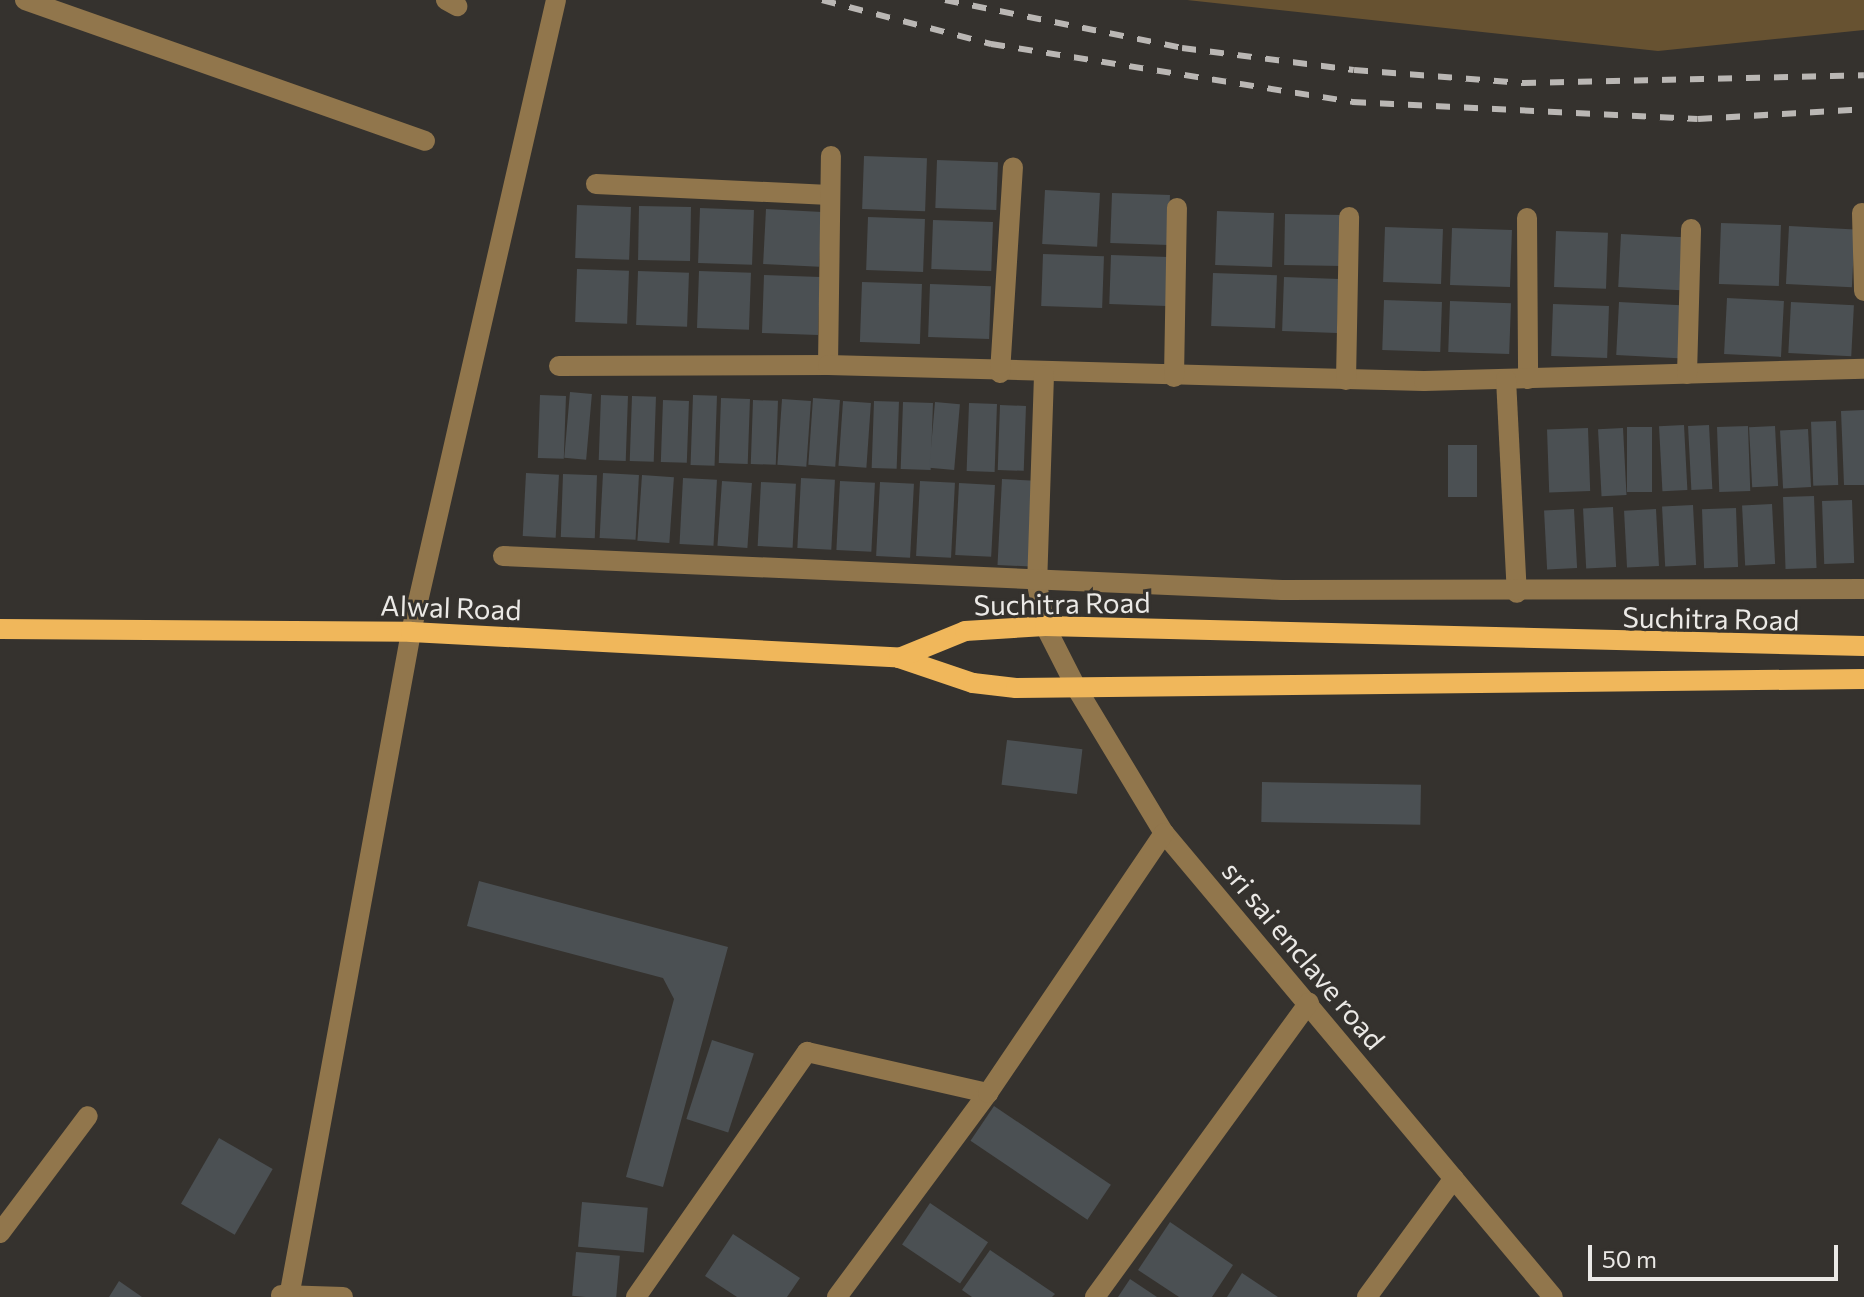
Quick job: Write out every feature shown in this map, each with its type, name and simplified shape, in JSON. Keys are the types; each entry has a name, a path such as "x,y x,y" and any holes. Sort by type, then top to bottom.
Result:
{"main road":[{"name":"Suchitra Road","path":"899,658 965,631 1045,626 1864,646"},
{"name":"Alwal Road","path":"0,629 411,632 899,658"},
{"path":"899,658 973,683 1077,689 1864,679"}],"street":[{"path":"25,0 425,141"},
{"path":"343,1297 285,1295 411,632 556,0"},
{"path":"828,365 831,156"},
{"path":"1000,373 1013,167"},
{"path":"596,184 830,195"},
{"path":"1174,377 1177,208"},
{"path":"1862,213 1864,291"},
{"path":"1346,380 1349,217"},
{"path":"1527,218 1528,379"},
{"path":"1687,374 1691,229"},
{"path":"559,366 828,365 1044,375 1346,380 1528,379 1864,369"},
{"name":"sri sai enclave road","path":"1044,375 1037,584 1045,626 1077,689 1164,833 1309,1002 1553,1297"},
{"path":"1506,379 1517,593"},
{"path":"503,556 1037,584 1517,593 1864,589"},
{"path":"837,1297 988,1093 1164,833"},
{"path":"1095,1297 1309,1002"},
{"path":"636,1297 807,1052 988,1093"},
{"path":"0,1233 88,1116"},
{"path":"1367,1297 1454,1178"}],"shaded area":[{"path":"1187,0 1864,0 1864,30 1658,51"}],"building":[{"path":"864,156 927,158 925,211 862,209"},
{"path":"937,160 998,162 996,210 935,208"},
{"path":"1045,190 1100,193 1097,247 1042,244"},
{"path":"1112,193 1170,195 1168,245 1110,243"},
{"path":"577,205 631,207 629,260 575,258"},
{"path":"639,206 691,207 690,261 638,260"},
{"path":"700,208 754,210 752,265 698,263"},
{"path":"766,209 822,212 819,267 763,264"},
{"path":"1217,211 1274,213 1272,267 1215,265"},
{"path":"1285,214 1343,215 1342,266 1284,265"},
{"path":"868,217 925,219 923,272 866,270"},
{"path":"933,220 993,222 991,271 931,269"},
{"path":"1721,223 1781,225 1779,286 1719,284"},
{"path":"1789,226 1855,229 1852,287 1786,284"},
{"path":"1385,227 1443,229 1441,284 1383,282"},
{"path":"1452,228 1512,230 1510,287 1450,285"},
{"path":"1556,231 1608,233 1606,289 1554,287"},
{"path":"1621,234 1684,237 1681,290 1618,287"},
{"path":"1043,254 1104,256 1102,308 1041,306"},
{"path":"1111,255 1168,257 1166,306 1109,304"},
{"path":"577,269 629,271 627,324 575,322"},
{"path":"638,271 689,273 687,327 636,325"},
{"path":"699,271 751,273 749,330 697,328"},
{"path":"1213,273 1277,275 1275,328 1211,326"},
{"path":"764,275 820,277 818,335 762,333"},
{"path":"1284,277 1339,279 1337,333 1282,331"},
{"path":"862,282 922,284 920,344 860,342"},
{"path":"930,284 991,286 989,339 928,337"},
{"path":"1727,298 1784,301 1781,357 1724,354"},
{"path":"1384,300 1442,302 1440,352 1382,350"},
{"path":"1450,301 1511,303 1509,354 1448,352"},
{"path":"1619,302 1681,305 1678,358 1616,355"},
{"path":"1791,302 1854,305 1851,356 1788,353"},
{"path":"1553,304 1609,306 1607,358 1551,356"},
{"path":"570,392 592,394 586,460 564,458"},
{"path":"540,395 566,396 564,459 538,458"},
{"path":"601,395 628,396 626,461 599,460"},
{"path":"693,395 717,396 715,466 691,465"},
{"path":"632,396 656,397 654,462 630,461"},
{"path":"721,398 750,399 748,464 719,463"},
{"path":"813,398 840,400 835,467 808,465"},
{"path":"782,399 811,401 806,467 777,465"},
{"path":"663,400 689,401 687,463 661,462"},
{"path":"753,400 778,401 776,465 751,464"},
{"path":"843,401 871,403 866,468 838,466"},
{"path":"874,401 899,402 897,469 872,468"},
{"path":"903,402 933,403 931,470 901,469"},
{"path":"935,402 960,404 954,470 929,468"},
{"path":"969,403 997,404 995,472 967,471"},
{"path":"1000,405 1026,406 1024,471 998,470"},
{"path":"1864,410 1864,485 1844,485 1841,411"},
{"path":"1836,421 1838,485 1813,486 1811,422"},
{"path":"1684,425 1687,490 1662,491 1659,426"},
{"path":"1709,425 1712,489 1691,490 1688,426"},
{"path":"1748,426 1750,491 1719,492 1717,427"},
{"path":"1775,426 1778,486 1752,487 1749,427"},
{"path":"1627,427 1652,427 1652,492 1627,492"},
{"path":"1588,428 1590,491 1549,492 1547,429"},
{"path":"1623,428 1627,495 1602,496 1598,429"},
{"path":"1808,429 1811,487 1783,488 1780,430"},
{"path":"1448,445 1477,445 1477,497 1448,497"},
{"path":"526,473 559,475 556,538 523,536"},
{"path":"603,473 639,475 636,540 600,538"},
{"path":"563,474 597,475 595,538 561,537"},
{"path":"642,475 674,477 669,543 637,541"},
{"path":"683,478 717,480 713,546 680,544"},
{"path":"801,478 835,480 831,550 797,548"},
{"path":"1002,479 1035,481 1030,567 997,565"},
{"path":"722,481 752,483 747,548 717,546"},
{"path":"840,481 875,483 871,552 836,550"},
{"path":"920,481 955,483 951,558 916,556"},
{"path":"761,482 796,484 793,548 758,546"},
{"path":"880,482 914,484 910,558 876,556"},
{"path":"959,483 995,485 991,557 955,555"},
{"path":"1814,496 1817,568 1786,569 1783,497"},
{"path":"1852,500 1854,563 1824,564 1822,501"},
{"path":"1772,504 1775,564 1745,565 1742,506"},
{"path":"1693,505 1696,565 1665,567 1662,507"},
{"path":"1613,507 1616,567 1586,568 1583,509"},
{"path":"1736,508 1738,567 1704,568 1702,509"},
{"path":"1574,509 1577,568 1547,569 1544,511"},
{"path":"1656,509 1659,566 1627,568 1624,511"},
{"path":"1007,740 1082,749 1077,794 1002,785"},
{"path":"1262,782 1421,785 1420,825 1261,822"},
{"path":"479,881 728,947 663,1187 626,1177 674,999 663,978 467,926"},
{"path":"712,1040 754,1054 728,1133 686,1119"},
{"path":"994,1106 1111,1185 1087,1220 971,1141"},
{"path":"219,1138 273,1169 235,1235 181,1204"},
{"path":"582,1202 648,1208 644,1253 578,1247"},
{"path":"930,1203 988,1242 960,1284 902,1244"},
{"path":"1170,1222 1233,1265 1212,1297 1179,1297 1138,1270"},
{"path":"733,1234 800,1278 787,1297 737,1297 705,1276"},
{"path":"990,1250 1055,1294 1052,1297 972,1297 962,1290"},
{"path":"576,1252 620,1256 616,1297 572,1296"},
{"path":"1242,1273 1278,1297 1227,1297"},
{"path":"1130,1279 1157,1297 1118,1297"},
{"path":"119,1281 142,1297 109,1297"}],"railway":[{"path":"822,0 991,44 1352,102 1698,119 1864,109"},
{"path":"945,0 1182,48 1354,70 1522,83 1864,75"}]}
